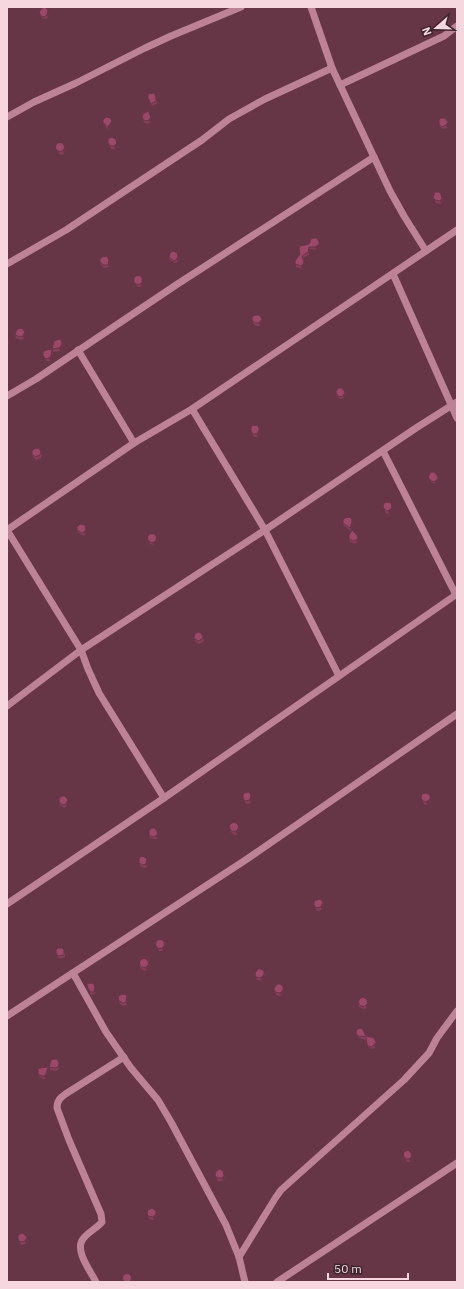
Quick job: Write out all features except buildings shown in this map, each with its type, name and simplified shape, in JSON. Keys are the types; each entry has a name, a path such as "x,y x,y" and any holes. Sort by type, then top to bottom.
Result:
{"street":[{"path":"7,117 34,102 158,42 241,7"},
{"path":"311,7 332,68 340,85 404,216 426,251"},
{"path":"340,85 437,40 457,26"},
{"path":"7,264 66,230 202,140 229,119 265,98 332,68"},
{"path":"7,396 36,379 176,285 374,157"},
{"path":"164,798 99,693 81,650 7,530 134,443 192,409 457,230"},
{"path":"393,274 454,404 457,418"},
{"path":"78,350 134,443"},
{"path":"7,706 81,650 454,404"},
{"path":"192,409 265,530 339,676"},
{"path":"7,904 164,798 457,594 383,451"},
{"path":"7,1016 247,859 457,714"},
{"path":"72,973 106,1032 158,1100 171,1122 226,1225 239,1257 246,1282"},
{"path":"239,1257 281,1190 404,1080 429,1053 437,1038 457,1011"},
{"path":"96,1282 82,1257 80,1246 83,1238 98,1227 102,1222 101,1214 57,1108 61,1097 124,1057"},
{"path":"277,1282 457,1162"}]}
